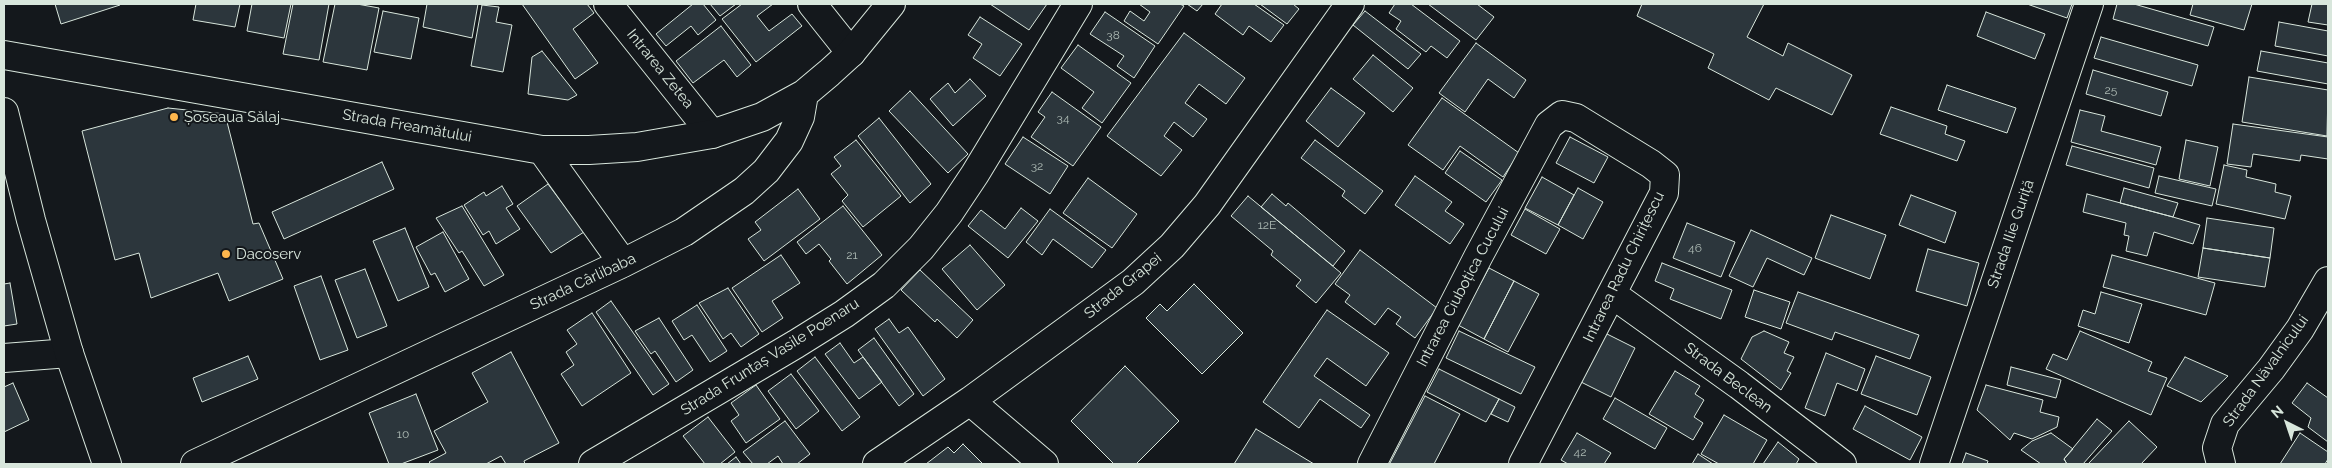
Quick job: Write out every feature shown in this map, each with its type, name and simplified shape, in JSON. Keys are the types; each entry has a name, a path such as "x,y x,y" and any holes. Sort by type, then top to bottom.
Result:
{"street":[{"name":"Intrarea Zetea","path":"608,4 712,134"},
{"path":"812,4 851,53"},
{"path":"804,94 851,53 891,4"},
{"name":"Strada Fruntaș Vasile Poenaru","path":"593,464 796,344 844,314 884,285 921,248 949,213 975,174 1078,4"},
{"name":"Strada Grapei","path":"877,464 970,401 1133,282 1172,246 1208,205 1350,4"},
{"name":"Strada Ilie Guriță","path":"1934,464 2089,4"},
{"name":"Strada Freamătului","path":"4,56 542,150 638,147 712,134 762,117 804,94"},
{"name":"Strada Cârlibaba","path":"195,464 623,263 684,232 744,191 766,171 789,141 800,117 804,94"},
{"path":"4,112 31,220 69,353 107,464"},
{"name":"Intrarea Radu Chirițescu","path":"1523,464 1664,193 1665,176 1651,164 1576,118 1562,115"},
{"name":"Intrarea Ciuboțica Cucului","path":"1372,464 1545,133 1550,125 1562,115"},
{"path":"542,150 623,263"},
{"name":"Strada Năvalnicului","path":"2222,464 2216,448 2225,424 2277,361 2300,329 2328,282"},
{"name":"Strada Beclean","path":"1612,294 1739,385 1831,461"},
{"path":"4,358 69,353"},
{"path":"970,401 1044,464"}],"building":[{"path":"55,4 119,4 120,5 61,24"},
{"path":"196,4 240,4 235,27 193,20"},
{"path":"252,4 291,4 284,38 247,31"},
{"path":"293,4 329,4 319,60 283,54"},
{"path":"335,4 357,4 379,8 367,70 323,62"},
{"path":"427,4 478,4 472,38 423,27"},
{"path":"522,4 587,4 594,13 573,29 598,63 575,79"},
{"path":"693,4 703,4 716,20 698,35 691,26 666,46 656,34"},
{"path":"710,4 736,4 720,16"},
{"path":"742,4 773,4 757,16 769,31 792,14 802,26 756,62 722,19"},
{"path":"990,4 1047,4 1029,30"},
{"path":"1139,4 1180,4 1184,6 1158,44 1124,21 1130,11 1144,21 1150,12"},
{"path":"1187,4 1203,4 1197,11"},
{"path":"1222,4 1254,4 1284,25 1271,42 1249,26 1243,35 1215,14"},
{"path":"1260,4 1293,4 1299,9 1287,24"},
{"path":"1395,4 1411,4 1460,41 1447,58 1431,46 1426,52 1396,29 1401,21 1389,13"},
{"path":"1428,4 1477,4 1494,17 1476,40"},
{"path":"1642,4 1764,4 1747,37 1783,56 1788,43 1852,75 1832,115 1776,88 1769,100 1708,68 1714,54 1637,16"},
{"path":"2027,4 2072,4 2067,18"},
{"path":"2117,4 2134,4 2214,27 2208,46 2113,19"},
{"path":"2193,4 2252,4 2244,30 2190,15"},
{"path":"2312,4 2328,4 2328,25 2308,22"},
{"path":"482,5 499,7 496,22 512,25 503,72 471,66"},
{"path":"383,11 419,18 411,59 374,52"},
{"path":"1365,11 1421,54 1408,69 1353,25"},
{"path":"1105,12 1155,46 1134,78 1117,66 1124,56 1090,34"},
{"path":"1986,12 2045,34 2035,59 1977,36"},
{"path":"980,17 1022,44 1000,76 973,58 982,44 968,35"},
{"path":"2279,22 2328,31 2328,56 2275,46"},
{"path":"721,26 751,65 737,77 724,60 693,83 676,61"},
{"path":"1184,33 1245,78 1226,104 1199,84 1185,103 1207,119 1193,137 1174,122 1164,136 1182,150 1161,176 1107,136"},
{"path":"2101,37 2198,65 2192,86 2094,58"},
{"path":"1476,43 1526,80 1514,98 1488,79 1465,112 1439,93"},
{"path":"1078,45 1131,83 1102,123 1082,108 1094,92 1061,68"},
{"path":"542,51 577,95 568,100 528,94 532,57"},
{"path":"2261,51 2328,63 2328,84 2257,71"},
{"path":"1373,55 1413,88 1393,112 1353,79"},
{"path":"2093,70 2168,92 2161,116 2086,94"},
{"path":"2249,77 2328,90 2327,136 2242,122"},
{"path":"970,79 986,96 953,126 930,99 948,83 955,93"},
{"path":"1947,85 2016,108 2007,133 1938,110"},
{"path":"1331,88 1365,113 1338,147 1306,121"},
{"path":"910,91 968,154 948,173 889,111"},
{"path":"1052,92 1101,127 1073,166 1031,137 1045,117 1038,112"},
{"path":"1442,98 1519,153 1503,177 1460,146 1443,170 1408,145"},
{"path":"1891,107 1947,126 1945,134 1965,141 1957,161 1880,134"},
{"path":"168,108 225,114 253,224 259,223 283,279 229,301 218,273 151,298 139,253 115,260 82,131"},
{"path":"2080,110 2105,116 2101,131 2161,147 2156,165 2071,142"},
{"path":"879,118 931,184 910,203 858,136"},
{"path":"2233,124 2328,137 2328,159 2301,155 2300,161 2253,154 2251,167 2227,164"},
{"path":"1023,137 1068,166 1050,194 1005,164"},
{"path":"1570,137 1608,157 1594,183 1556,163"},
{"path":"856,140 901,196 863,227 842,201 848,195 831,174 841,166 834,157"},
{"path":"1315,140 1383,191 1365,214 1342,196 1345,191 1301,158"},
{"path":"2186,140 2218,147 2210,186 2179,179"},
{"path":"2072,146 2154,168 2149,188 2066,165"},
{"path":"1460,151 1502,180 1486,202 1445,173"},
{"path":"382,162 394,189 284,239 272,212"},
{"path":"2224,165 2247,170 2246,177 2276,184 2275,192 2291,196 2285,219 2216,204"},
{"path":"1415,176 1452,202 1445,211 1464,224 1450,244 1395,205"},
{"path":"2159,176 2216,189 2212,206 2155,193"},
{"path":"1542,177 1574,195 1558,225 1525,208"},
{"path":"1088,178 1137,214 1112,248 1063,213"},
{"path":"548,184 584,232 551,253 517,206"},
{"path":"502,186 513,204 506,208 520,229 496,244 489,231 483,235 464,205 484,192 486,196"},
{"path":"1578,188 1603,202 1583,239 1558,225"},
{"path":"2124,188 2178,203 2173,217 2120,203"},
{"path":"798,189 820,219 764,261 748,239 761,230 755,222"},
{"path":"1272,194 1286,206 1288,203 1345,251 1333,266 1261,207"},
{"path":"2087,194 2200,225 2193,244 2154,232 2147,256 2126,251 2129,236 2124,235 2126,223 2083,212"},
{"path":"1911,195 1956,212 1945,243 1899,225"},
{"path":"1248,196 1341,273 1316,303 1296,286 1301,280 1271,255 1273,251 1231,216"},
{"path":"462,206 504,275 484,286 462,251 459,253 436,218"},
{"path":"843,206 882,255 847,284 829,261 831,259 819,244 806,254 797,242"},
{"path":"1021,208 1038,221 1008,258 968,226 981,210 1005,229"},
{"path":"1050,209 1106,250 1092,268 1053,239 1042,255 1026,242"},
{"path":"1525,209 1560,229 1546,254 1511,235"},
{"path":"1831,215 1886,235 1870,279 1815,258"},
{"path":"2207,218 2274,228 2270,258 2203,248"},
{"path":"1687,223 1735,242 1721,277 1673,258"},
{"path":"405,228 429,287 398,301 373,241"},
{"path":"1751,230 1812,258 1804,275 1767,258 1753,287 1729,276"},
{"path":"443,232 469,279 445,292 435,273 431,275 416,247"},
{"path":"970,245 1005,285 977,310 942,269"},
{"path":"2203,248 2270,258 2265,287 2198,277"},
{"path":"1928,249 1979,263 1967,306 1916,291"},
{"path":"1360,250 1437,308 1415,338 1396,324 1401,317 1388,308 1375,325 1345,302 1350,295 1335,284"},
{"path":"781,255 800,283 772,301 783,318 762,332 732,288"},
{"path":"2112,255 2215,283 2206,315 2103,287"},
{"path":"1662,263 1732,290 1721,319 1670,299 1674,289 1655,281"},
{"path":"1489,268 1514,281 1484,339 1458,325"},
{"path":"365,269 387,326 357,338 335,280"},
{"path":"920,270 973,320 957,338 937,319 935,322 901,290"},
{"path":"321,276 348,350 320,360 294,286"},
{"path":"1514,281 1539,294 1508,352 1484,339"},
{"path":"10,283 17,324 4,326 4,284"},
{"path":"1194,284 1243,333 1202,374 1146,318 1160,304 1167,311"},
{"path":"728,288 759,334 741,347 731,333 723,339 699,303"},
{"path":"1754,290 1790,302 1781,329 1745,317"},
{"path":"1798,292 1919,335 1910,359 1835,332 1832,340 1786,323"},
{"path":"2101,292 2142,304 2129,343 2078,326 2083,310 2095,314"},
{"path":"611,301 669,384 653,395 596,312"},
{"path":"697,305 727,351 710,362 692,335 684,340 672,321"},
{"path":"1327,310 1389,353 1366,386 1327,358 1314,376 1370,415 1361,428 1320,399 1299,428 1263,402"},
{"path":"592,313 631,373 582,406 561,374 574,365 566,352 577,344 567,330"},
{"path":"659,318 693,370 676,382 655,351 651,354 635,331"},
{"path":"889,319 899,333 908,327 945,379 923,396 875,329"},
{"path":"1459,331 1535,367 1521,394 1446,358"},
{"path":"1764,331 1789,342 1784,353 1794,357 1787,371 1791,373 1781,390 1741,359 1752,337"},
{"path":"2080,331 2152,362 2148,371 2167,378 2151,415 2046,369 2053,354 2067,360"},
{"path":"1605,333 1635,348 1611,397 1581,382"},
{"path":"874,338 914,394 899,406 858,350"},
{"path":"840,343 854,363 863,357 882,382 859,399 825,354"},
{"path":"511,352 559,443 524,461 525,464 506,464 501,456 486,464 431,464 429,462 446,453 434,431 488,402 472,373"},
{"path":"1826,353 1865,369 1857,391 1837,383 1825,416 1805,408"},
{"path":"248,356 258,379 202,402 193,378"},
{"path":"1876,356 1931,377 1917,415 1861,394"},
{"path":"815,357 860,417 842,431 797,371"},
{"path":"2185,357 2228,376 2201,402 2167,386"},
{"path":"1125,366 1179,421 1136,464 1114,464 1071,421"},
{"path":"2011,367 2061,380 2056,398 2007,385"},
{"path":"1439,369 1499,399 1486,422 1427,392"},
{"path":"1675,371 1700,386 1695,394 1704,400 1694,417 1703,423 1693,440 1649,414"},
{"path":"791,374 819,411 796,429 768,391"},
{"path":"13,383 29,420 4,432 4,387"},
{"path":"2307,383 2328,398 2328,442 2308,427 2311,418 2292,403"},
{"path":"756,385 780,419 746,443 731,421 739,415 731,403"},
{"path":"1986,385 2043,400 2040,412 2059,417 2057,427 2032,439 2014,433 2010,440 1977,410"},
{"path":"416,394 438,450 401,464 389,464 369,413"},
{"path":"1425,396 1460,414 1434,464 1391,464 1390,463"},
{"path":"1615,398 1667,428 1655,449 1603,419"},
{"path":"1499,399 1515,407 1508,422 1491,414"},
{"path":"1865,406 1922,437 1910,460 1853,429"},
{"path":"1724,415 1767,440 1753,464 1719,464 1701,454"},
{"path":"708,417 735,452 720,464 705,464 683,436"},
{"path":"2097,419 2112,431 2083,464 2067,464 2064,459"},
{"path":"785,421 810,454 797,464 783,464 778,456 767,464 753,464 743,452"},
{"path":"2129,421 2157,447 2141,464 2088,464"},
{"path":"1256,429 1314,464 1234,464"},
{"path":"1577,433 1611,453 1604,464 1568,464 1561,460"},
{"path":"2051,433 2073,449 2064,459 2067,464 2041,464 2021,450 2032,441"},
{"path":"2300,433 2328,452 2328,459 2325,464 2280,464"},
{"path":"1778,442 1799,459 1796,464 1763,464"},
{"path":"963,444 983,464 926,464 948,447 954,453"},
{"path":"1966,453 1988,461 1987,464 1962,464"},
{"path":"1698,454 1713,464 1692,464"},
{"path":"736,457 741,464 727,464"}],"place":[{"name":"Șoseaua Sălaj","path":"174,117"},
{"name":"Dacoserv","path":"226,254"}]}
